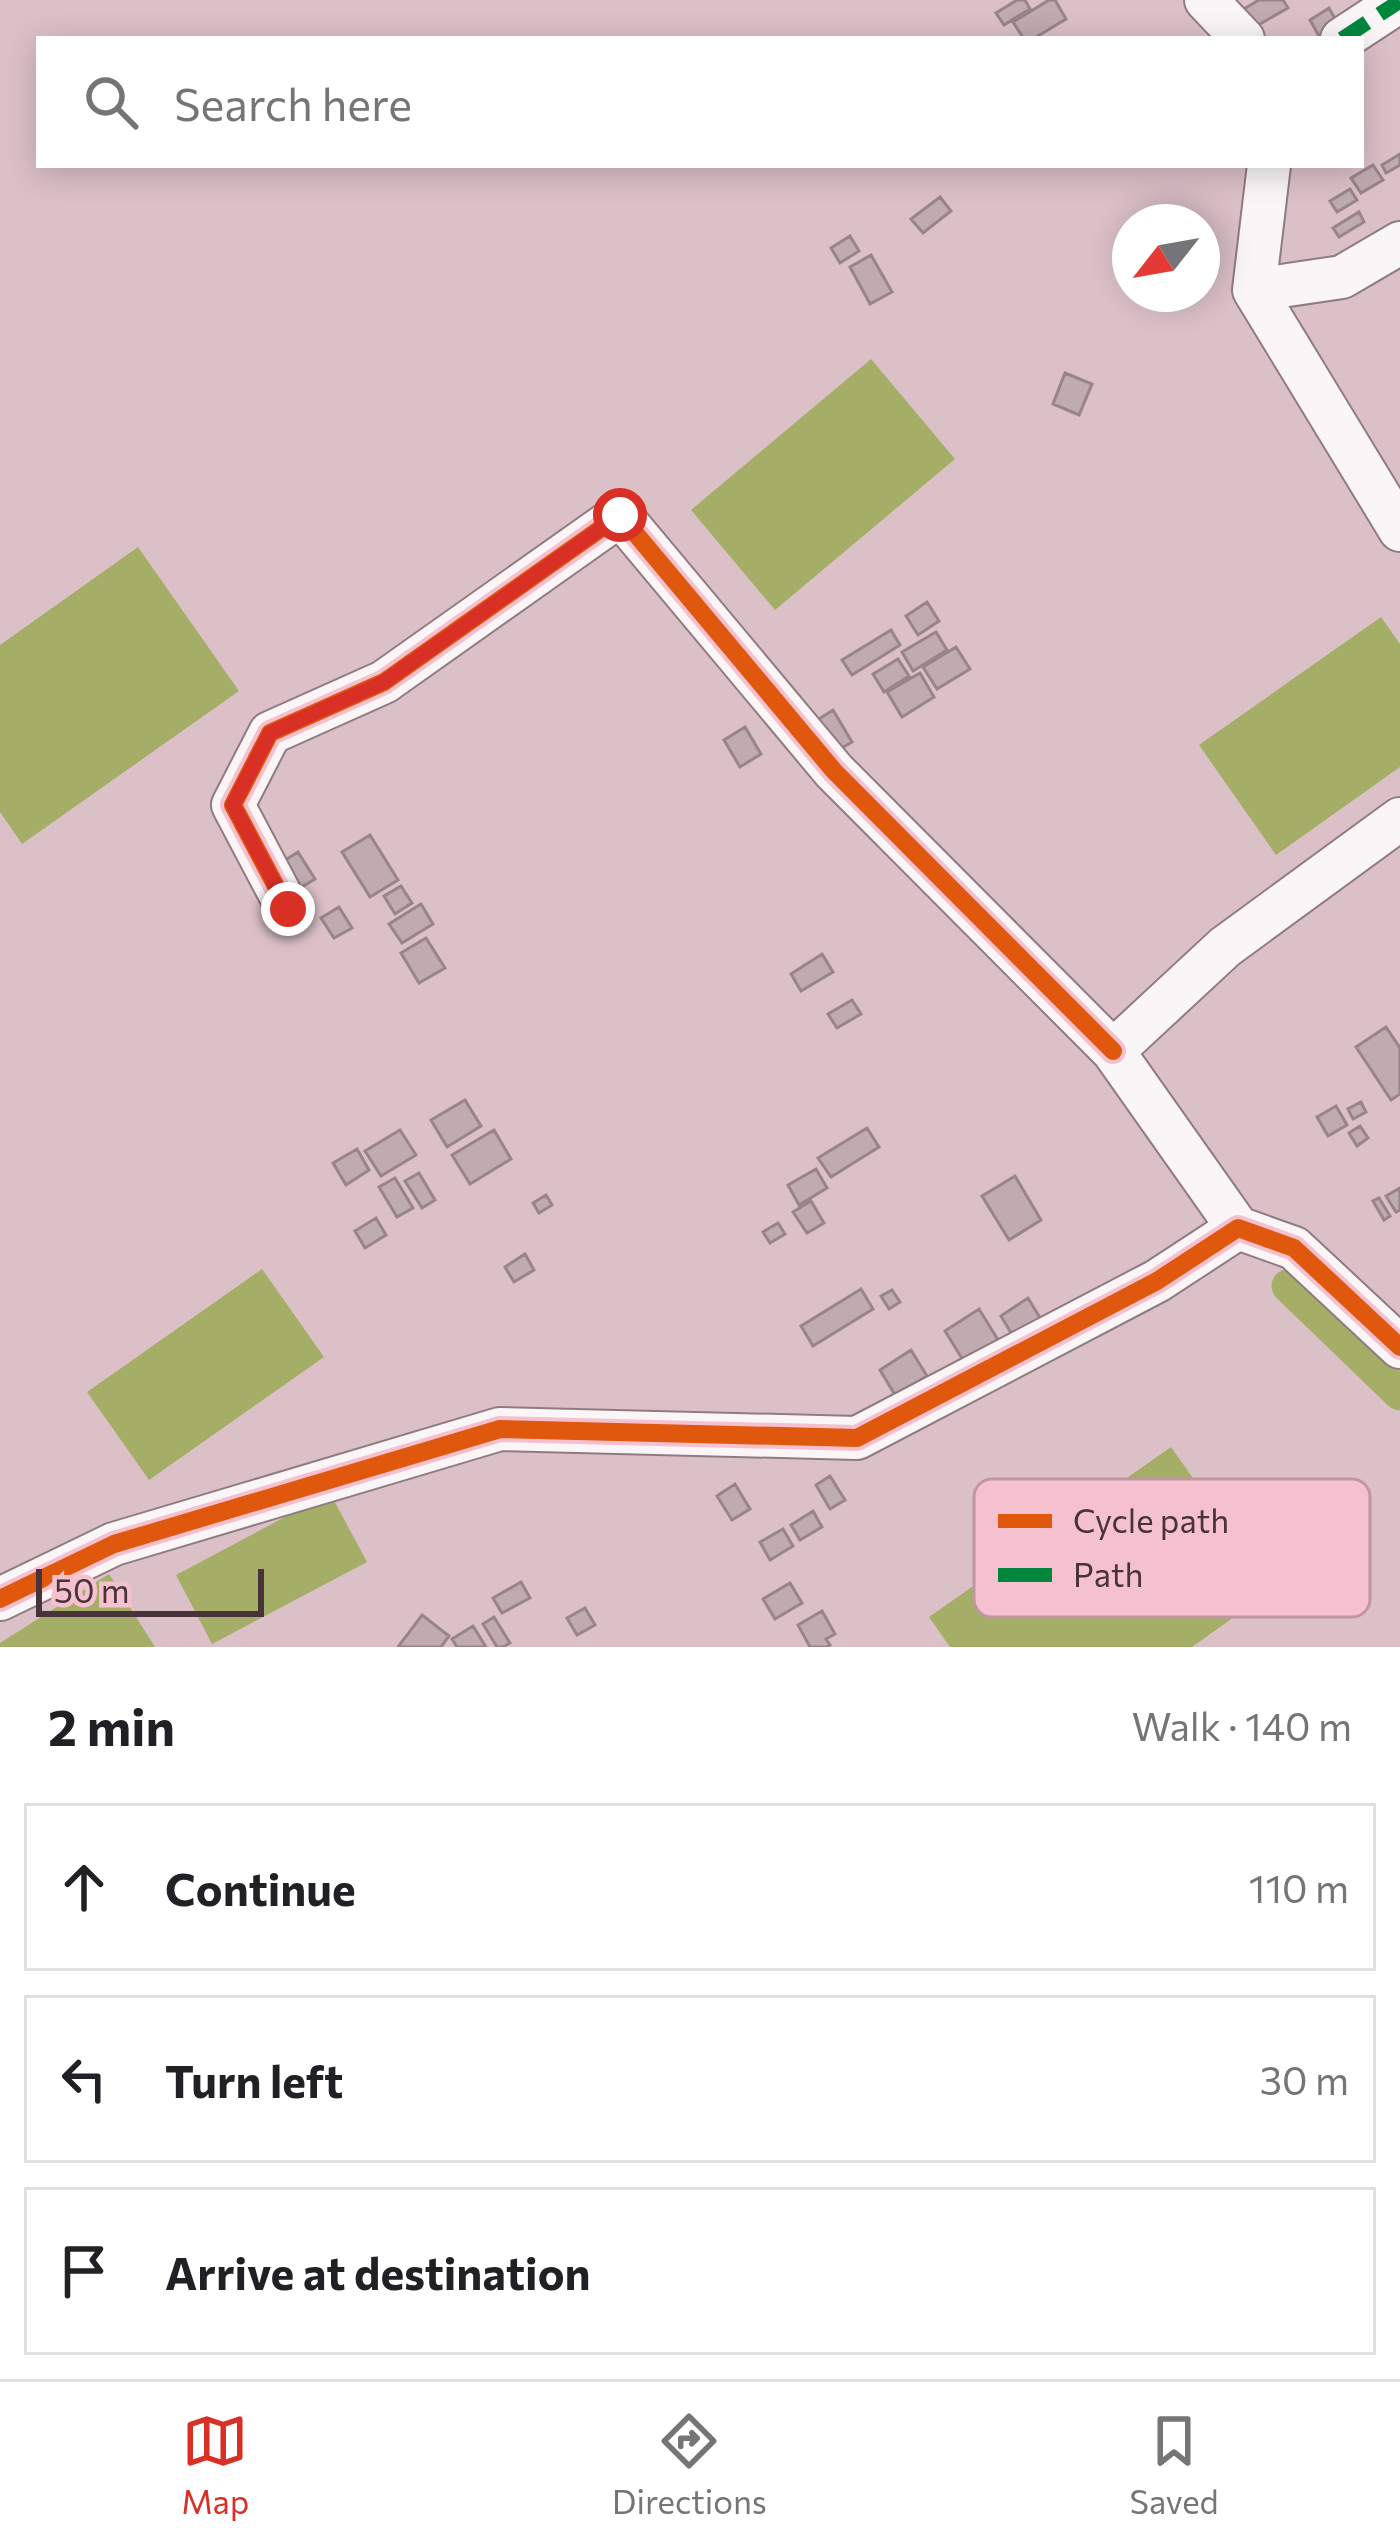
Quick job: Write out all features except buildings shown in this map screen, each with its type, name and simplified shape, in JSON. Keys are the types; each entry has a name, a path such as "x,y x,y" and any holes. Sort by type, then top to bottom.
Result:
{"street":[{"path":"1206,0 1240,36"},
{"path":"1347,36 1400,1"},
{"path":"1269,168 1254,290 1400,530"},
{"path":"1254,290 1342,278 1400,243"},
{"path":"288,909 233,805 270,733 384,682 620,515 834,771 1113,1051 1238,1228 1294,1248 1400,1347"},
{"path":"1113,1051 1225,947 1400,819"},
{"path":"0,1599 114,1544 500,1429 857,1438 1157,1281 1238,1228"}],"shaded area":[{"path":"871,359 955,459 775,610 691,510"},
{"path":"138,547 239,691 22,844 0,812 0,645"},
{"path":"1381,617 1400,644 1400,767 1276,855 1199,745"},
{"path":"262,1269 324,1357 149,1480 87,1392"},
{"path":"1171,1447 1194,1479 1125,1479"},
{"path":"330,1493 367,1562 212,1644 176,1575"},
{"path":"109,1574 155,1647 0,1647 0,1643"},
{"path":"974,1585 974,1617 1234,1617 1192,1647 950,1647 929,1617"}],"waterway":[{"path":"1288,1286 1400,1394"}],"marked path":[{"path":"1347,36 1400,1"}],"cycle path":[{"path":"288,909 233,805 270,733 384,682 620,515 834,771 1113,1051"},
{"path":"0,1599 114,1544 500,1429 857,1438 1157,1281 1238,1228 1294,1248 1400,1347"}],"route":[{"path":"288,909 233,805 270,733 384,682 620,515"}]}
